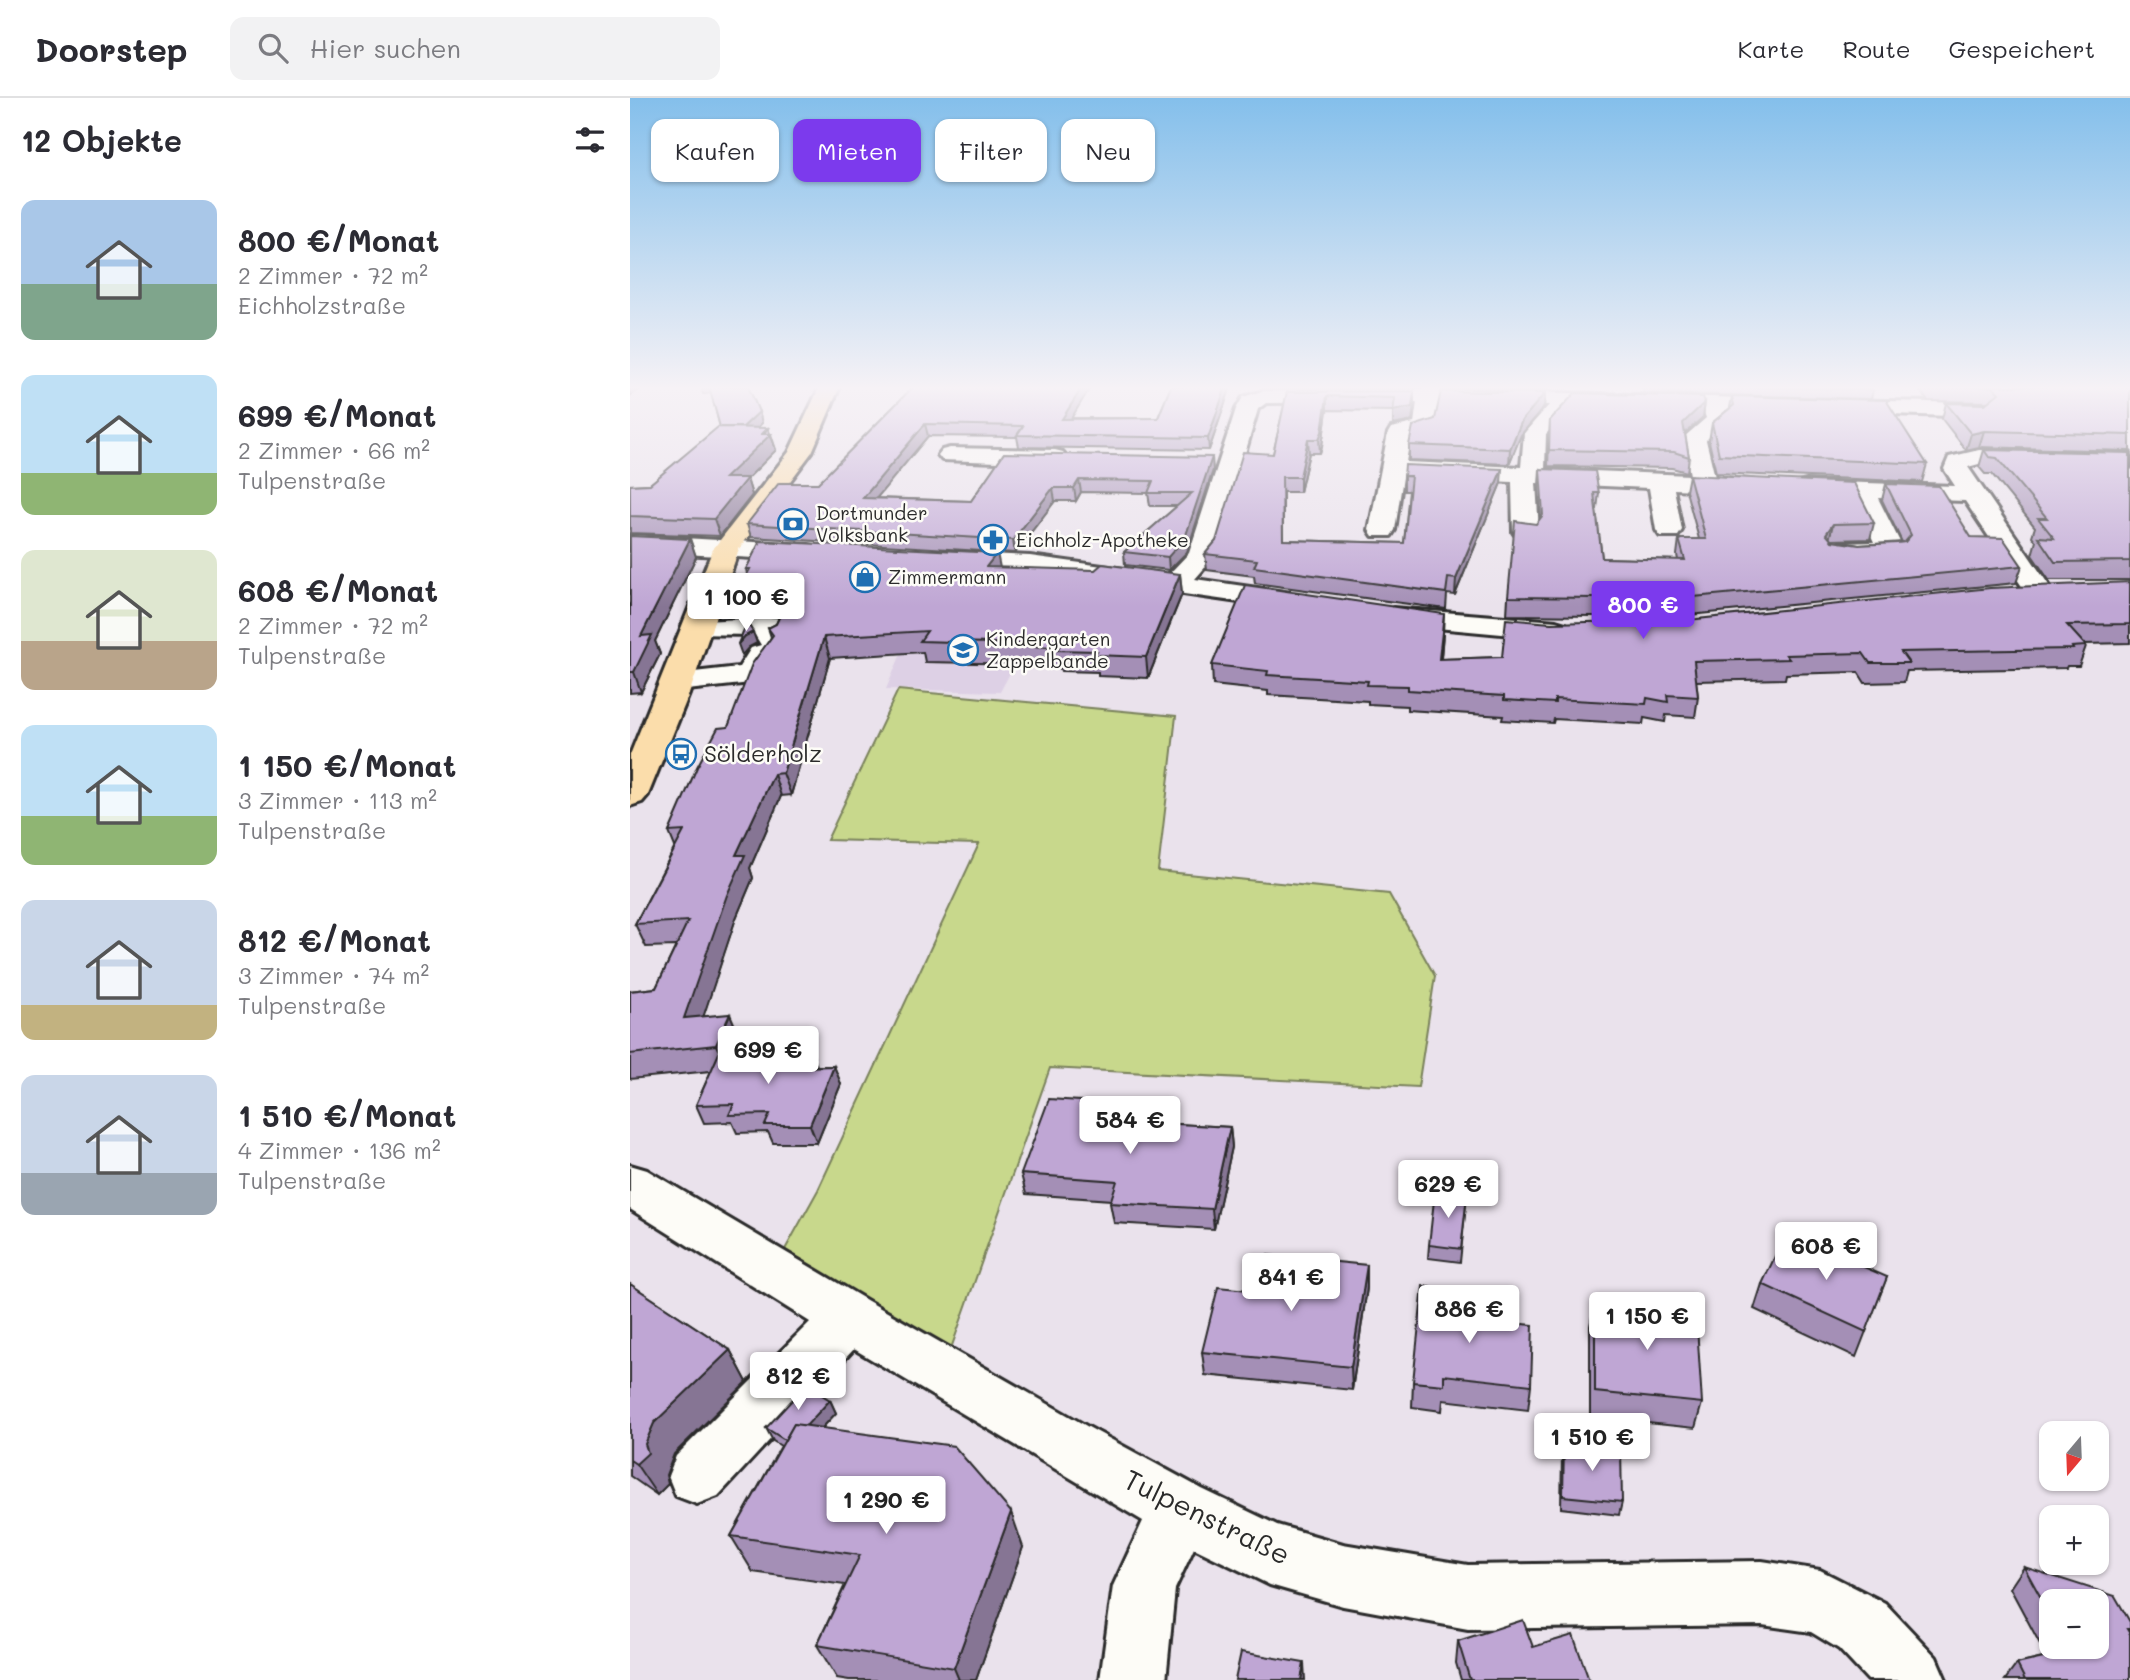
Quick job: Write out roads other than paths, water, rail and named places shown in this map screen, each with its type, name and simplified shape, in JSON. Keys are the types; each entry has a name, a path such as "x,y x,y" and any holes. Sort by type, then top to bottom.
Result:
{"main road":[{"path":"630,795 678,682 726,549 738,528 793,460"}],"street":[{"path":"1176,583 1202,556 1232,460 1205,460"},
{"path":"1382,530 1395,460"},
{"path":"1526,532 1531,460"},
{"path":"1699,460 1704,483"},
{"path":"1967,460 1957,462 1956,469 2052,591 2003,594"},
{"path":"1393,469 1973,494"},
{"path":"1661,481 1669,530"},
{"path":"1838,549 1891,551 1862,491"},
{"path":"630,543 838,555"},
{"path":"922,559 1030,564 1328,607"},
{"path":"1368,613 1466,625 1588,630"},
{"path":"678,682 749,675 766,646 773,626 698,628"},
{"name":"Tulpenstraße","path":"630,1184 849,1318 1181,1510 1270,1554 1343,1575 1468,1597 1762,1593 1820,1602 1862,1626 1913,1680"},
{"path":"697,1476 849,1318"},
{"path":"1133,1680 1144,1586 1181,1510"}],"place":[{"name":"Dortmunder Volksbank","path":"793,524"},
{"name":"Eichholz-Apotheke","path":"993,540"},
{"name":"Zimmermann","path":"865,577"},
{"name":"Kindergarten Zappelbande","path":"963,650"},
{"name":"Sölderholz","path":"681,754"}]}
